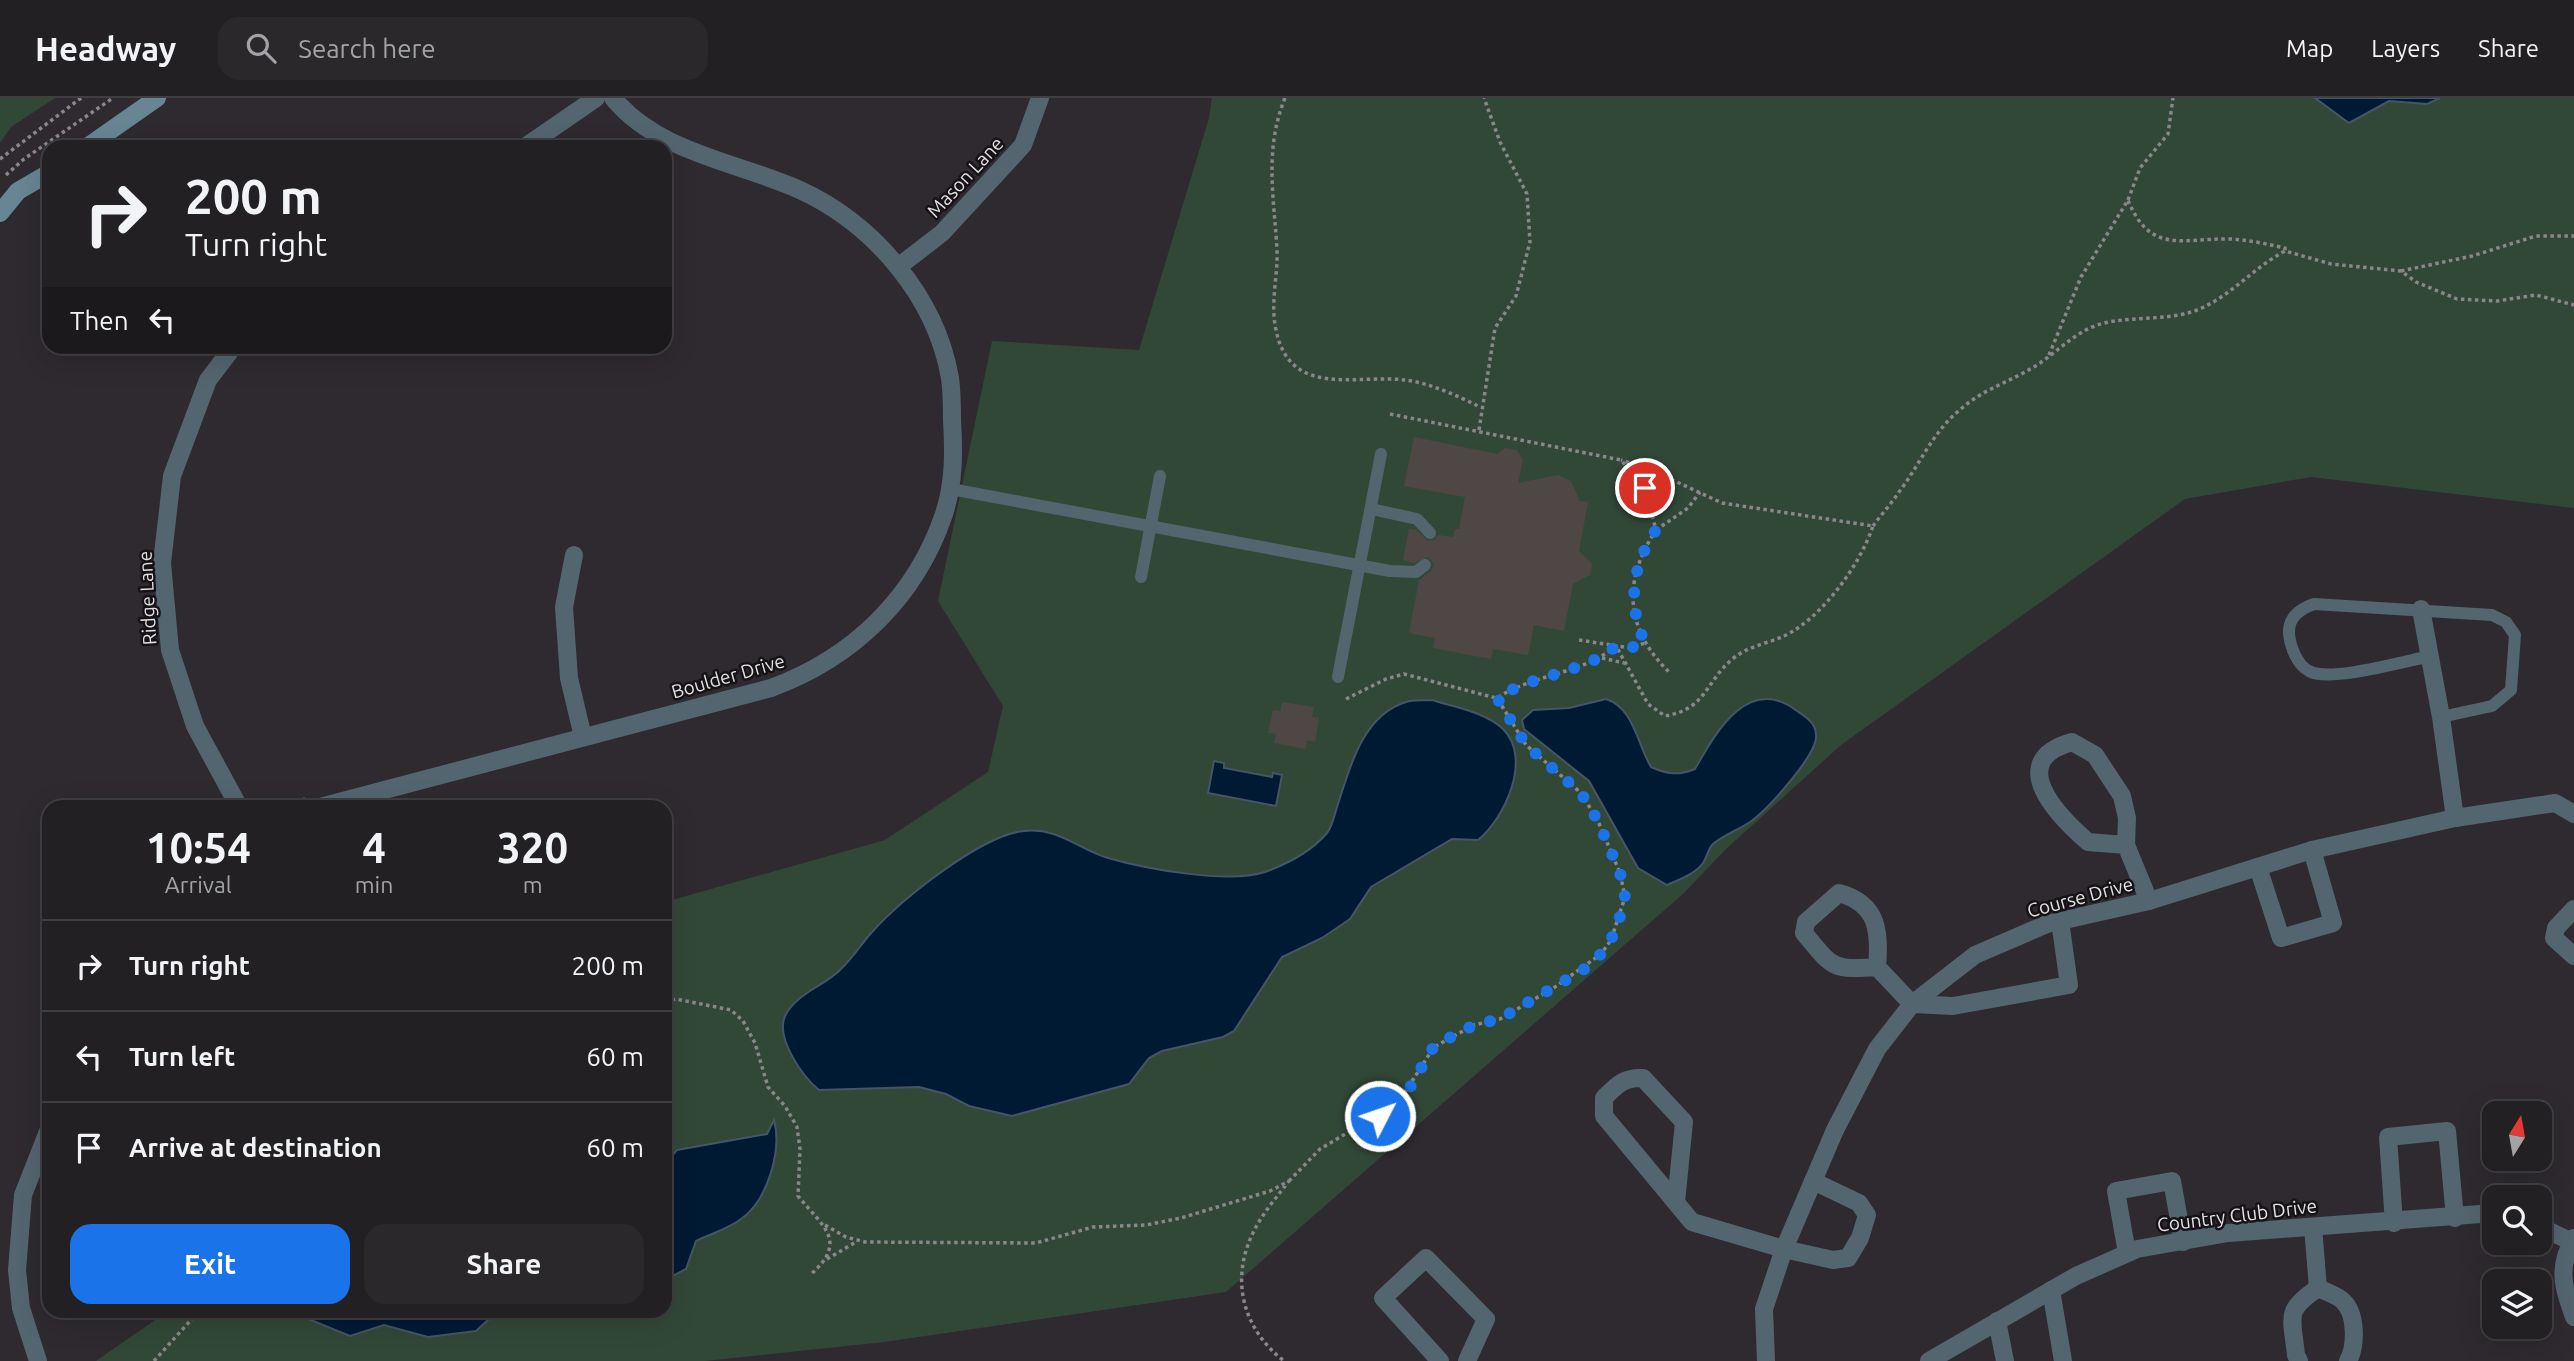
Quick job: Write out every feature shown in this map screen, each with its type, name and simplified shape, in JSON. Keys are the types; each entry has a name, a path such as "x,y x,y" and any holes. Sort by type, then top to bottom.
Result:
{"street":[{"path":"97,140 157,98"},
{"path":"534,140 596,98"},
{"name":"Boulder Drive","path":"613,98 628,116 654,134 670,140"},
{"name":"Mason Lane","path":"898,267 942,233 1023,145 1040,98"},
{"name":"Boulder Drive","path":"323,800 771,688 815,670 868,632 907,588 936,534 951,489 954,459 950,379 928,315 898,267 872,239 822,202 785,184 672,141"},
{"path":"0,213 18,191 42,177"},
{"name":"Ridge Lane","path":"228,354 208,380 172,476 162,563 170,650 195,726 235,800"},
{"path":"575,555 564,607 569,678 583,737"},
{"path":"2421,609 2441,717 2455,818"},
{"path":"2126,845 2099,845 2082,836 2040,786 2038,769 2045,755 2072,742 2095,755 2126,807 2126,845 2149,901"},
{"name":"Course Drive","path":"1766,1361 1763,1308 1813,1181 1877,1049 1912,1004 1975,955 2060,921 2149,901 2312,850 2455,818 2555,803 2574,814"},
{"path":"2258,867 2281,938 2333,923 2312,850"},
{"path":"1877,967 1846,969 1832,965 1804,933 1806,922 1839,893 1852,897 1875,919 1880,934 1877,967 1912,1004 1953,1006 2070,985 2060,921"},
{"path":"2574,909 2556,928 2554,938 2574,956"},
{"path":"1676,1202 1684,1122 1643,1077 1630,1077 1619,1082 1604,1098 1604,1116 1692,1222 1784,1249 1833,1260 1848,1258 1860,1238 1867,1215 1858,1203 1813,1181"},
{"path":"2394,1223 2388,1138 2447,1132 2455,1217"},
{"path":"38,1361 21,1308 18,1270 23,1195 42,1147"},
{"path":"2127,1253 2116,1191 2172,1181 2183,1242"},
{"name":"Country Club Drive","path":"1929,1361 2051,1290 2127,1253 2228,1233 2394,1223 2482,1214"},
{"path":"2313,1227 2318,1288"},
{"path":"2552,1231 2573,1240 2564,1254 2563,1287 2574,1317"},
{"path":"1440,1361 1382,1298 1426,1258 1486,1319 1467,1361"},
{"path":"2299,1361 2296,1355 2293,1312 2295,1303 2318,1288"},
{"path":"2318,1288 2343,1301 2349,1310 2355,1347 2348,1361"},
{"path":"2051,1290 2063,1361"},
{"path":"1997,1321 2005,1361"}],"lane":[{"path":"1338,677 1381,454"},
{"path":"1141,577 1160,476"},
{"path":"951,489 1406,573 1416,572 1424,565"},
{"path":"1371,509 1417,519 1430,533"},
{"path":"2431,656 2320,675 2306,670 2298,661 2289,638 2294,615 2314,604 2492,615 2506,622 2515,635 2511,690 2492,706 2441,717"}],"path":[{"path":"0,159 81,98"},
{"path":"52,140 113,98"},
{"path":"1285,98 1272,138 1269,164 1277,254 1273,310 1282,351 1295,367 1314,377 1335,381 1406,380 1480,407"},
{"path":"1479,430 1480,407 1495,328 1516,296 1530,242 1527,194 1500,142 1484,98"},
{"path":"2048,357 2081,277 2128,200 2140,168 2168,134 2173,98"},
{"path":"0,182 24,159 42,147"},
{"path":"2128,200 2135,217 2147,230 2161,239 2242,240 2285,248 2284,251 2331,264 2401,271 2472,256 2536,236 2574,236"},
{"path":"1616,646 1648,704 1665,716 1683,713 1698,703 1719,670 1738,654 1786,635 1821,611 1862,552 1873,526 1900,491 1933,436 1978,396 2048,357 2079,333 2094,327 2113,320 2171,316 2196,310 2235,288 2255,270 2284,251"},
{"path":"2401,271 2416,282 2457,299 2497,301 2536,295 2574,305"},
{"path":"1391,414 1621,460 1649,469 1722,503 1873,526"},
{"path":"1621,460 1645,488 1656,530"},
{"path":"1671,674 1650,654 1636,624 1633,593 1639,562 1656,530 1688,508 1700,492"},
{"path":"1579,640 1630,648 1645,643"},
{"path":"1497,698 1514,687 1602,658 1616,646"},
{"path":"1602,658 1626,663"},
{"path":"1284,1361 1263,1340 1248,1318 1242,1289 1251,1237 1289,1181 1320,1149 1398,1103 1434,1046 1474,1025 1500,1019 1583,970 1601,954 1611,940 1625,897 1610,846 1581,793 1526,745 1497,698 1405,674 1386,679 1346,699"},
{"path":"672,1000 731,1010 743,1021 755,1043 768,1087 785,1106 797,1127 800,1149 798,1196 825,1225 858,1241 895,1244 1036,1243 1093,1227 1146,1225 1181,1218 1270,1191 1289,1181"},
{"path":"825,1225 830,1244 827,1259"},
{"path":"810,1275 827,1259 858,1241"},
{"path":"154,1361 193,1318"}],"green space":[{"path":"0,98 55,98 11,127 0,143"},
{"path":"1212,98 2574,98 2574,508 2311,477 2185,499 1841,745 1726,849 1683,894 1226,1292 884,1342 705,1361 96,1361 158,1318 672,1318 672,900 885,840 988,772 1003,706 938,601 992,341 1139,350 1209,118"}],"water":[{"path":"2315,98 2440,98 2427,104 2389,101 2349,123"},
{"path":"1606,699 1623,710 1629,718 1651,767 1667,773 1683,773 1695,769 1723,725 1748,703 1763,699 1779,701 1807,718 1816,731 1815,744 1792,779 1761,812 1749,823 1713,844 1696,870 1667,885 1638,868 1589,781 1524,729 1522,720 1533,710 1569,708"},
{"path":"1432,700 1487,718 1503,729 1512,742 1515,772 1512,788 1497,818 1478,840 1452,839 1371,887 1350,919 1322,938 1282,957 1234,1031 1223,1037 1162,1051 1149,1058 1129,1084 1012,1116 969,1106 946,1094 919,1087 819,1090 792,1056 783,1025 785,1016 796,1001 841,969 872,932 902,903 943,871 986,844 1024,831 1047,832 1097,854 1143,867 1209,876 1265,872 1298,857 1327,833 1353,759 1360,744 1379,718 1406,702"},
{"path":"1214,761 1224,763 1224,768 1272,777 1273,773 1282,775 1276,806 1208,793"},
{"path":"774,1120 774,1159 771,1174 759,1200 736,1223 696,1241 686,1269 672,1276 672,1156 677,1150 767,1134"},
{"path":"306,1318 490,1318 476,1331 428,1337 384,1325 350,1336"}],"building":[{"path":"1414,437 1497,454 1505,448 1517,450 1523,460 1518,483 1558,475 1571,481 1580,501 1588,502 1579,551 1592,564 1590,575 1573,584 1564,631 1534,625 1528,655 1493,649 1491,659 1433,648 1435,638 1409,633 1419,580 1431,571 1434,564 1428,557 1414,563 1403,560 1409,529 1416,530 1428,541 1435,540 1438,535 1453,537 1455,529 1459,529 1465,497 1404,486"},
{"path":"1282,702 1314,707 1312,717 1319,718 1315,742 1307,740 1306,749 1274,743 1276,734 1268,733 1273,710 1281,711"}],"route":[{"path":"1380,1116 1398,1103 1409,1089 1434,1046 1474,1025 1500,1019 1522,1007 1583,970 1601,954 1611,940 1625,897 1620,873 1598,821 1581,793 1526,745 1497,698 1514,687 1602,658 1616,646 1630,648 1645,643 1636,624 1633,593 1639,562 1656,530 1645,488"}]}
